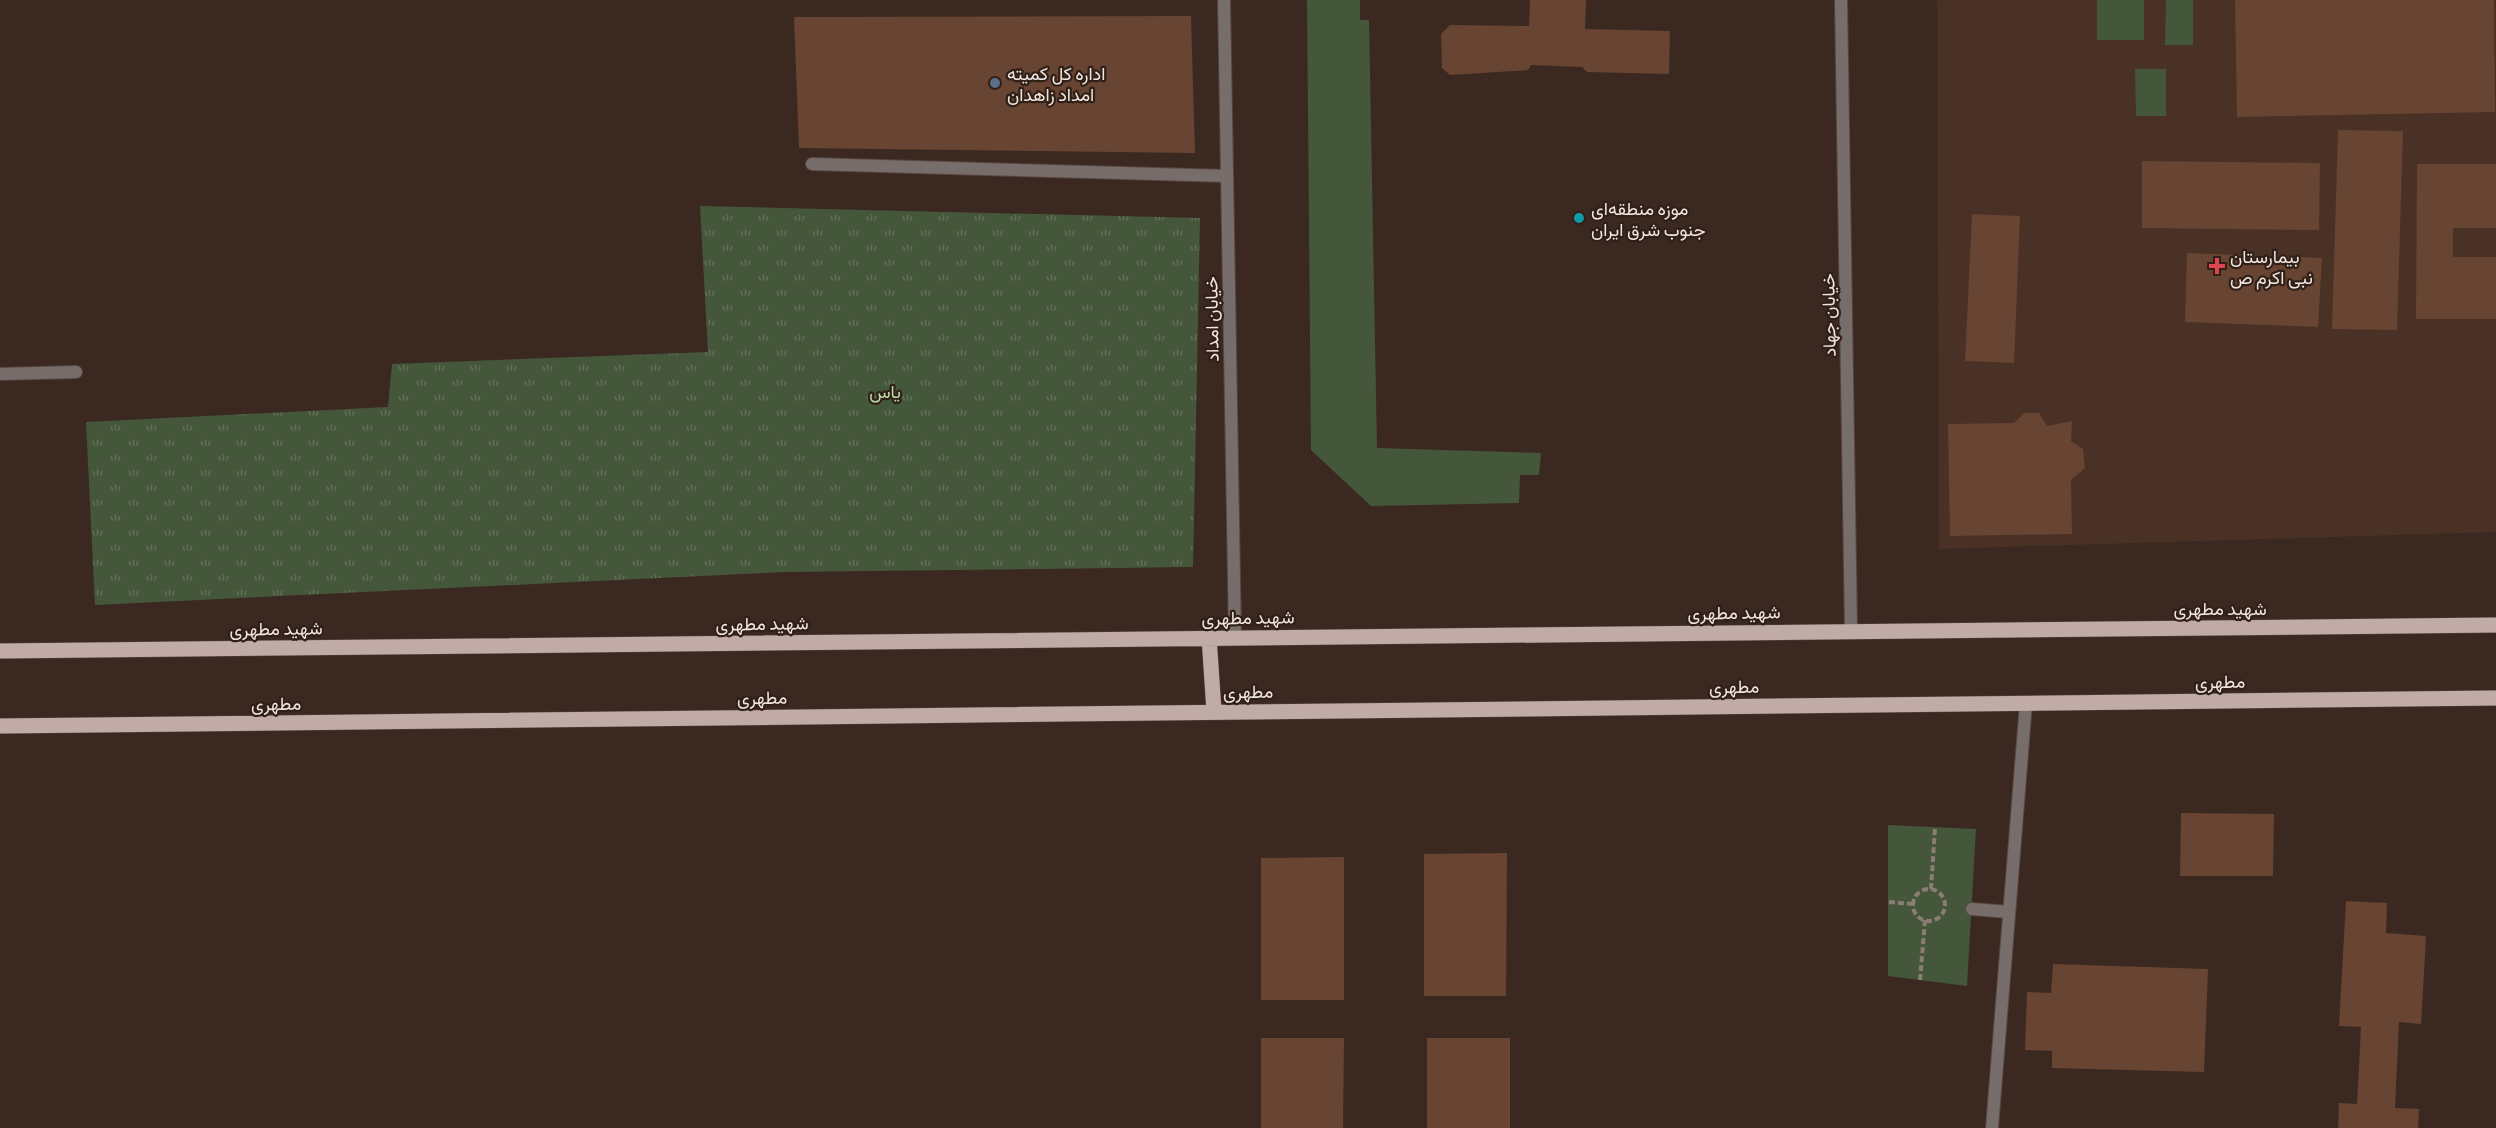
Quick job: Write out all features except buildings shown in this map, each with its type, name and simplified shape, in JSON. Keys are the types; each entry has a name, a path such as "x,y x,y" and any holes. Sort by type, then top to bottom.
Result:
{"main road":[{"name":"شهید مطهری","path":"0,651 2496,625"},
{"path":"1209,637 1214,711"},
{"name":"مطهری","path":"0,726 2496,698"}],"street":[{"name":"خیابان امداد","path":"1224,0 1235,637"},
{"name":"خیابان جهاد","path":"1841,0 1851,630"},
{"path":"812,164 1227,176"},
{"path":"0,374 76,372"},
{"path":"1992,1128 2026,703"},
{"path":"1972,909 2009,912"}],"path":[{"path":"1931,889 1935,828"},
{"path":"1931,889 1944,897 1945,908 1939,917 1925,920 1916,914 1913,904 1917,894 1931,889"},
{"path":"1889,902 1913,904"},
{"path":"1920,980 1925,920"}],"shaded area":[{"name":"بیمارستان نبی اکرم ص","path":"1937,0 2496,0 2496,532 1939,549"}],"green space":[{"path":"1307,0 1360,0 1360,20 1369,20 1377,448 1541,453 1539,475 1520,475 1519,503 1371,506 1311,450"},
{"path":"2097,0 2144,0 2144,40 2097,40"},
{"path":"2166,0 2193,0 2193,45 2165,45"},
{"path":"2135,69 2166,69 2166,116 2136,116"},
{"name":"یاس","path":"700,206 1200,218 1193,567 783,572 95,605 86,422 388,407 392,364 708,352"},
{"path":"1888,825 1976,829 1967,986 1888,976"}],"place":[{"name":"اداره کل کمیته امداد زاهدان","path":"995,83"},
{"name":"موزه منطقه‌ای جنوب شرق ایران","path":"1579,218"},
{"name":"بیمارستان نبی اکرم ص","path":"2217,266"}]}
